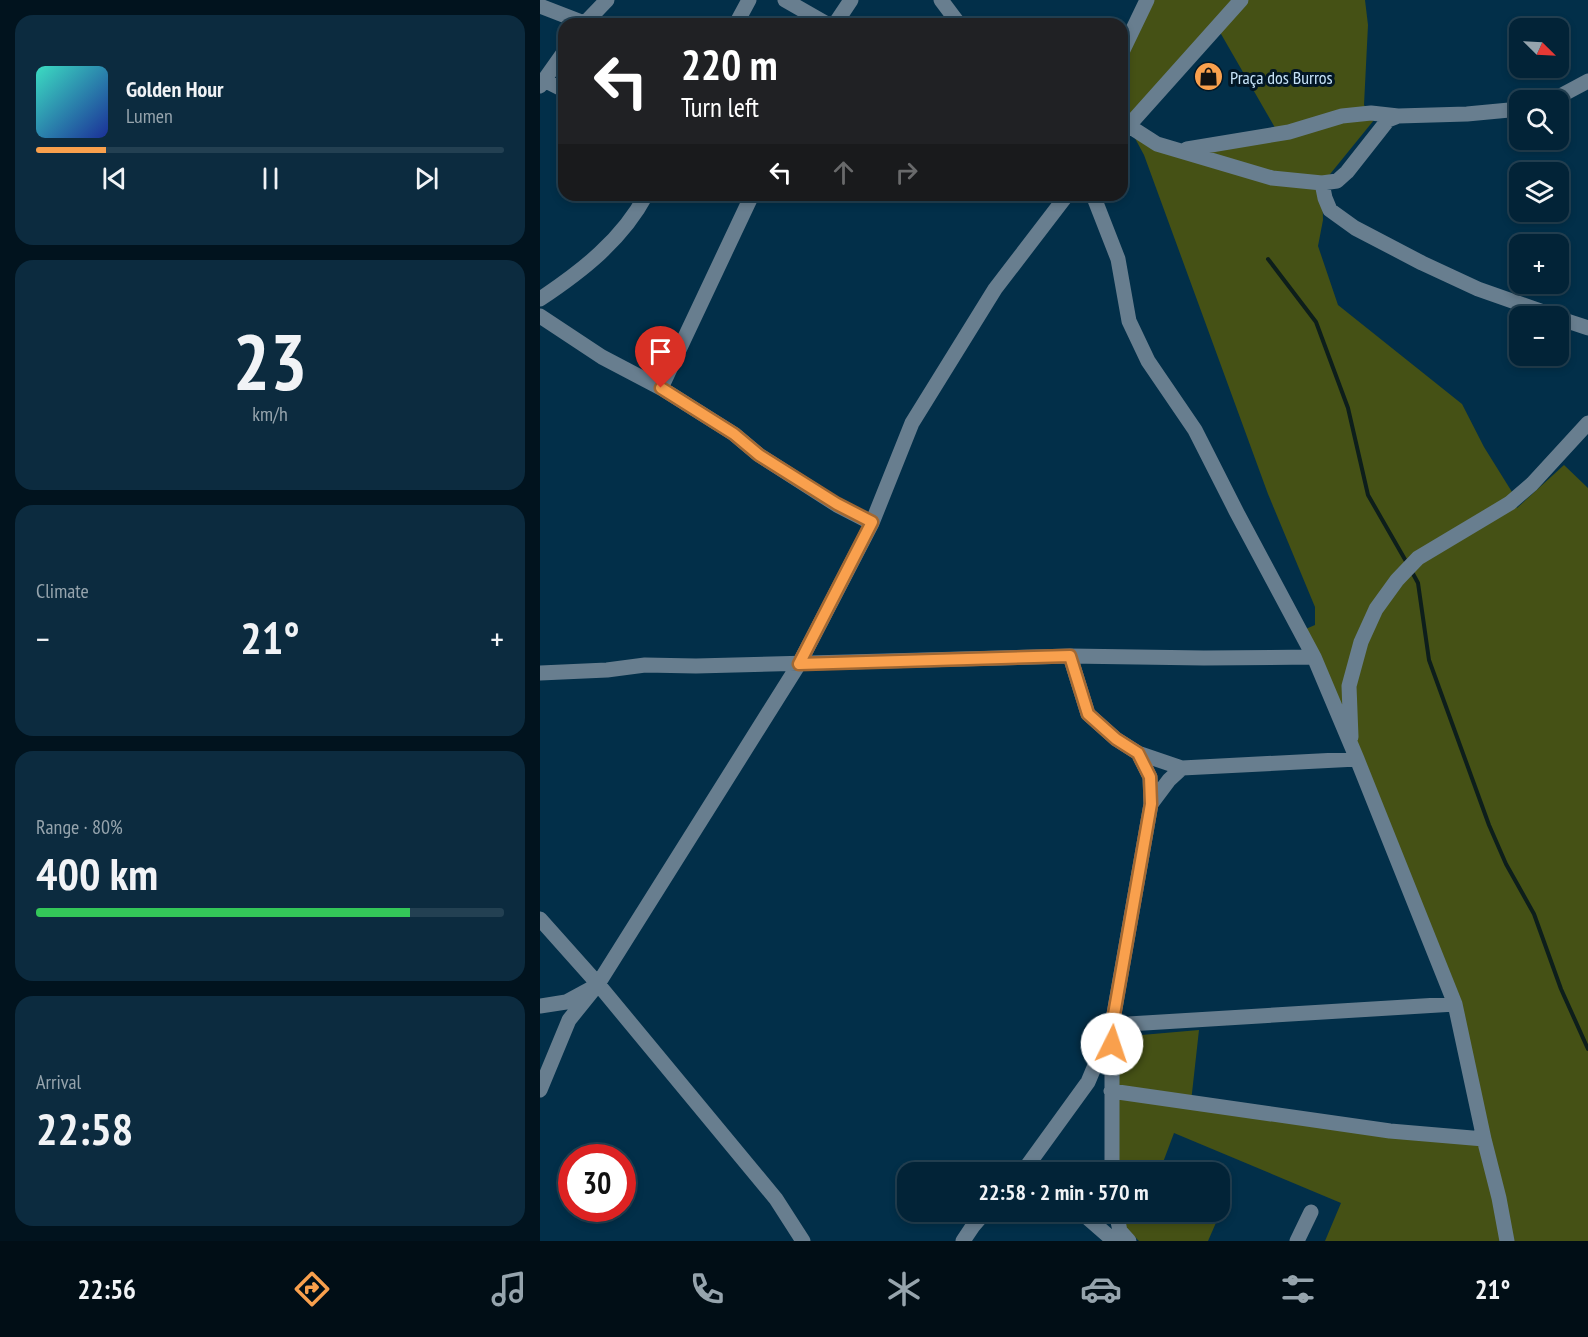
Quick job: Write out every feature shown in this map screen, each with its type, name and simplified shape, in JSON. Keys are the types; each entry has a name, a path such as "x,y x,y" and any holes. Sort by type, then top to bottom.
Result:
{"street":[{"path":"590,18 607,0"},
{"path":"739,18 749,0"},
{"path":"785,0 816,18"},
{"path":"839,18 851,0"},
{"path":"941,0 954,18"},
{"path":"1128,40 1147,0"},
{"path":"1128,127 1241,0"},
{"path":"540,6 569,18"},
{"path":"558,60 542,83 558,88"},
{"path":"1569,91 1588,81"},
{"path":"1182,150 1289,132 1342,116 1371,113 1398,116 1467,114 1509,110"},
{"path":"1128,131 1157,144 1272,178 1322,183 1337,181 1347,172 1388,120 1398,116"},
{"path":"1322,183 1324,198 1330,210 1355,228 1478,289 1526,306"},
{"path":"540,299 577,274 608,247 643,201"},
{"path":"661,388 749,201"},
{"path":"540,1090 569,1020 598,984 799,664 872,522 912,423 995,289 1062,201"},
{"path":"1095,201 1118,259 1130,321 1148,362 1195,430 1314,657 1455,1004 1507,1241"},
{"path":"540,316 602,357 661,388 734,434 759,455 837,504 872,522"},
{"path":"1569,321 1588,328"},
{"path":"1354,752 1349,686 1361,642 1376,609 1397,579 1418,558 1510,503 1532,484 1588,423"},
{"path":"540,673 607,670 645,665 799,664 1070,656 1314,657"},
{"path":"1070,656 1088,714 1116,739 1138,753 1182,768 1354,752"},
{"path":"1112,1162 1112,1026 1151,804 1150,777 1138,753"},
{"path":"1151,804 1168,780 1182,768"},
{"path":"540,919 598,984 776,1199 803,1241"},
{"path":"540,1006 566,1002 598,984"},
{"path":"1112,1026 1455,1004"},
{"path":"1035,1162 1088,1082 1112,1026"},
{"path":"1112,1091 1378,1129 1484,1139"},
{"path":"1297,1241 1311,1212"},
{"path":"963,1241 976,1222"},
{"path":"1092,1222 1114,1241"},
{"path":"1118,1222 1120,1231 1129,1241"}],"green space":[{"path":"1147,0 1365,0 1368,25 1364,105 1374,120 1322,184 1323,220 1318,246 1338,305 1462,404 1484,447 1512,492 1517,508 1564,465 1588,488 1588,1241 1325,1241 1341,1203 1174,1133 1163,1162 1116,1162 1111,1091 1130,1036 1199,1030 1191,1102 1483,1139 1455,1004 1301,631 1315,625 1315,607 1268,494 1144,155 1128,125 1128,40","holes":["1217,27 1278,133 1183,150 1129,126"]},
{"path":"1125,1222 1216,1222 1208,1241 1139,1241 1127,1229"}],"waterway":[{"path":"1268,259 1316,322 1348,408 1368,495 1407,563"},
{"path":"1412,572 1418,583 1429,660 1489,825 1506,864 1534,914 1561,989 1588,1049"}],"place":[{"name":"Praça dos Burros","path":"1209,77"}],"route":[{"path":"661,388 734,434 759,455 837,504 872,522 799,664 1070,656 1088,714 1116,739 1138,753 1150,777 1151,804 1112,1026 1112,1044"}]}
